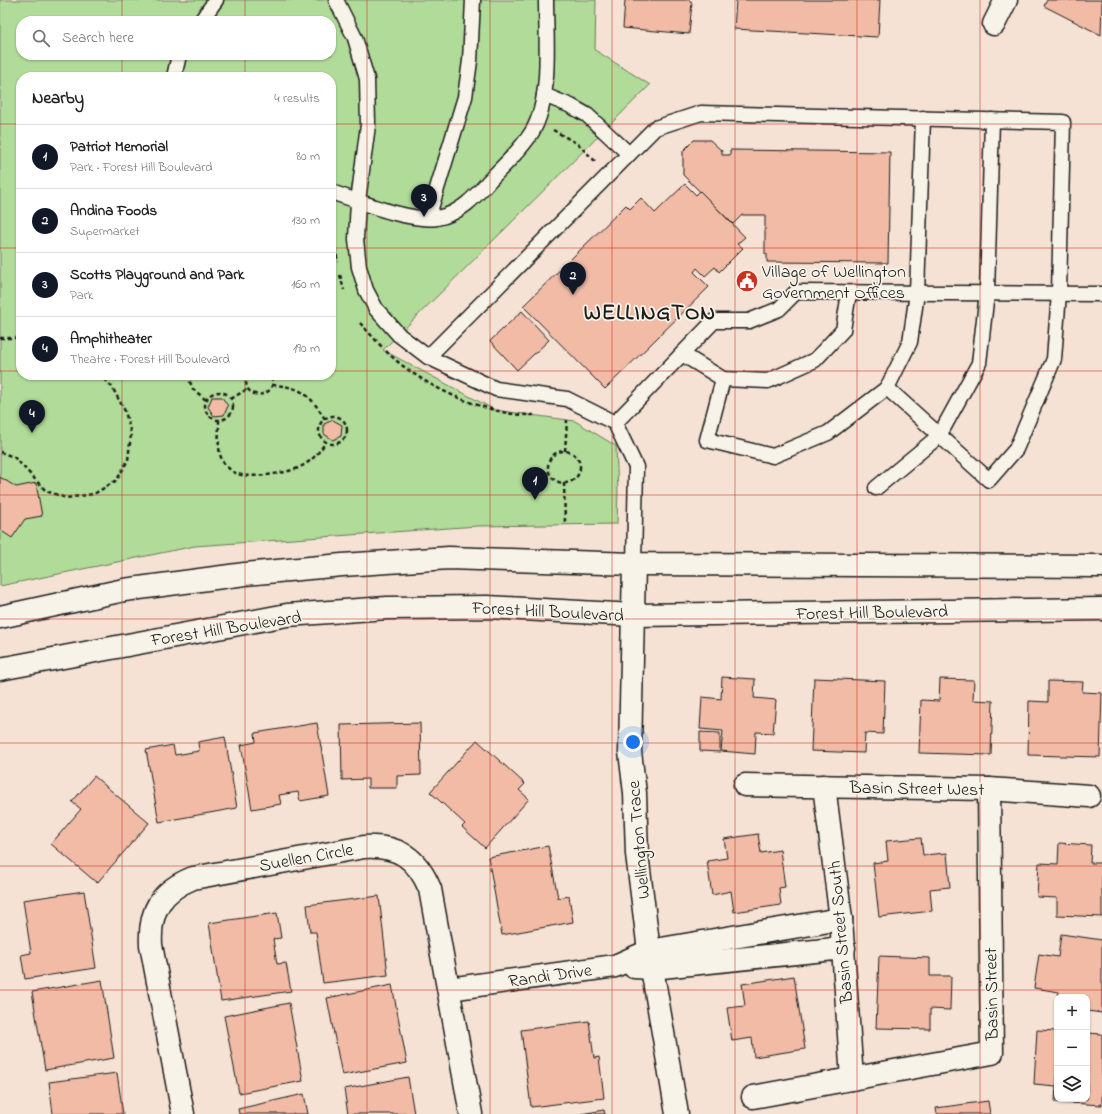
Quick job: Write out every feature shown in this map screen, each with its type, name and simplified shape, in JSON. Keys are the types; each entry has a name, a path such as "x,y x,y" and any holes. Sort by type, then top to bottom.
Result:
{"street":[{"path":"994,24 1006,0"},
{"path":"0,617 124,590 245,574 334,565 450,558 634,564 1102,566"},
{"name":"Wellington Trace","path":"634,564 630,752 635,793 638,854 650,960 677,1114"},
{"name":"Forest Hill Boulevard","path":"0,670 287,616 387,608 487,606 634,615 1102,609"},
{"name":"Basin Street West","path":"745,785 989,789 1089,796"},
{"name":"Basin Street South","path":"824,786 844,948 852,1079"},
{"name":"Basin Street","path":"753,1097 992,1053 989,789"},
{"name":"Suellen Circle","path":"184,1114 151,945 150,929 154,911 164,897 177,885 193,878 364,847 380,846 397,851 412,860 424,873 430,889 471,1114"},
{"path":"650,960 841,919"},
{"path":"650,960 844,948"},
{"name":"Randi Drive","path":"449,990 650,960"}],"lane":[{"path":"205,16 216,0"},
{"path":"336,0 355,38 367,79 368,125 358,200 356,238 359,267 366,290 376,309 399,335 428,357 496,390 566,399 615,423 636,467 634,564"},
{"path":"428,218 465,97 470,61 473,0"},
{"path":"336,193 410,216 428,218 437,218 454,213 470,202 514,154 532,131 543,105 546,0"},
{"path":"175,72 179,60"},
{"path":"544,95 571,106 586,115 629,154"},
{"path":"428,357 655,128 701,112 1064,122 1059,293 1054,359 1016,449 989,480 887,388"},
{"path":"724,379 707,440 773,456 828,433 887,388 910,342 917,293 923,118"},
{"path":"876,488 939,436 979,363 987,293 992,120"},
{"path":"615,423 714,320 749,321 779,309 796,292 1102,294"},
{"path":"682,354 724,379 768,381 815,360 843,330 849,293"}],"path":[{"path":"551,128 578,144 608,175"},
{"path":"0,338 16,338"},
{"path":"0,452 14,457 46,491 66,498 94,494 117,480 128,460 131,434 125,411 112,387 105,380"},
{"path":"189,380 193,388 206,400"},
{"path":"246,380 247,389 255,394 261,395 270,390 272,385 272,380"},
{"path":"272,385 288,386 301,391 313,399 325,419"},
{"path":"230,399 247,389"},
{"path":"220,392 228,395 230,399 232,410 225,418 219,420 210,417 207,414 205,409 206,400 211,395 220,392"},
{"path":"565,451 567,413"},
{"path":"330,417 339,418 346,428 346,434 339,443 334,444 326,442 321,438 319,428 325,419 330,417"},
{"path":"219,420 222,460 229,469 239,475 274,473 301,467 315,457 326,442"},
{"path":"565,451 575,455 580,465 578,475 574,480 564,483 559,482 550,476 548,466 549,461 555,453 565,451"},
{"path":"564,483 565,524"}],"green space":[{"path":"0,0 596,0 595,50 650,85 383,350 495,410 575,421 616,446 618,491 617,524 477,526 195,546 0,586"}],"building":[{"path":"625,0 690,0 692,3 689,34 623,28"},
{"path":"736,0 880,0 878,37 734,29"},
{"path":"1047,0 1102,0 1101,35 1044,6"},
{"path":"694,140 710,140 722,151 722,155 730,155 730,150 890,152 888,263 767,262 767,254 765,254 765,215 742,215 733,224 683,175 683,151"},
{"path":"685,184 696,195 700,191 745,237 737,244 743,248 719,272 715,267 705,276 697,268 694,272 709,287 605,389 523,306 626,205 630,209 641,198 655,213"},
{"path":"522,311 549,340 517,370 490,341"},
{"path":"212,397 222,397 228,406 224,415 214,416 208,407"},
{"path":"333,420 342,425 341,436 333,440 324,434 324,424"},
{"path":"0,477 16,487 36,483 42,516 25,519 12,538 0,530"},
{"path":"722,677 755,679 754,698 776,700 773,733 756,732 755,754 721,751 723,731 700,729 702,697 721,699"},
{"path":"814,678 885,681 883,734 865,733 864,753 811,751"},
{"path":"940,679 974,680 973,700 993,701 991,755 919,753 921,700 939,701"},
{"path":"1048,681 1083,682 1082,692 1102,693 1100,757 1028,755 1029,701 1048,702"},
{"path":"317,723 329,796 300,801 298,792 279,795 281,804 252,809 241,745 256,742 255,733"},
{"path":"420,723 421,775 397,776 397,788 368,788 368,779 342,780 341,725"},
{"path":"700,732 720,733 720,752 700,751"},
{"path":"225,737 237,808 159,822 146,750 173,745 175,755 199,751 198,742"},
{"path":"477,740 525,784 519,790 529,799 485,848 462,827 465,824 430,792"},
{"path":"94,776 149,823 97,883 51,844 81,809 72,802"},
{"path":"758,834 761,853 780,850 785,887 779,888 781,905 734,912 731,891 712,895 707,861 727,858 724,839"},
{"path":"921,838 923,855 947,853 950,887 930,889 932,911 879,917 873,863 888,861 886,841"},
{"path":"1059,843 1091,845 1090,863 1102,863 1102,917 1057,915 1057,898 1037,897 1039,863 1058,864"},
{"path":"548,846 558,898 569,896 573,922 502,935 488,857"},
{"path":"84,891 96,968 25,979 21,955 31,953 23,900"},
{"path":"379,896 388,975 323,983 316,932 310,932 307,905"},
{"path":"277,913 281,938 273,939 277,964 286,963 291,991 221,1001 209,923"},
{"path":"1061,934 1102,940 1102,1013 1090,1011 1090,994 1059,994 1059,992 1034,988 1039,954 1058,957"},
{"path":"879,956 930,958 930,976 951,976 950,1010 930,1009 930,1029 876,1028"},
{"path":"794,976 805,1049 754,1057 752,1038 732,1041 727,1008 745,1006 742,984"},
{"path":"102,980 114,1058 45,1070 32,992"},
{"path":"392,985 407,1063 342,1075 327,998"},
{"path":"289,1003 303,1081 239,1093 224,1016"},
{"path":"589,1021 594,1058 599,1057 604,1098 531,1107 521,1030"},
{"path":"1037,1030 1054,1031 1054,1086 1034,1084"},
{"path":"1090,1033 1102,1034 1102,1105 1055,1102 1090,1102"},
{"path":"117,1073 123,1114 53,1114 49,1082"},
{"path":"408,1077 414,1114 348,1114 344,1089"},
{"path":"304,1094 308,1114 239,1114 238,1109"},
{"path":"988,1101 990,1114 937,1114 936,1108"},
{"path":"604,1110 605,1114 581,1114"}],"place":[{"name":"Scotts Playground and Park","path":"424,217"},
{"name":"Village of Wellington Government Offices","path":"747,281"},
{"name":"Andina Foods","path":"573,295"},
{"name":"Amphitheater","path":"32,433"},
{"name":"Patriot Memorial","path":"535,500"}],"district":[{"name":"WELLINGTON","path":"650,311"}]}
